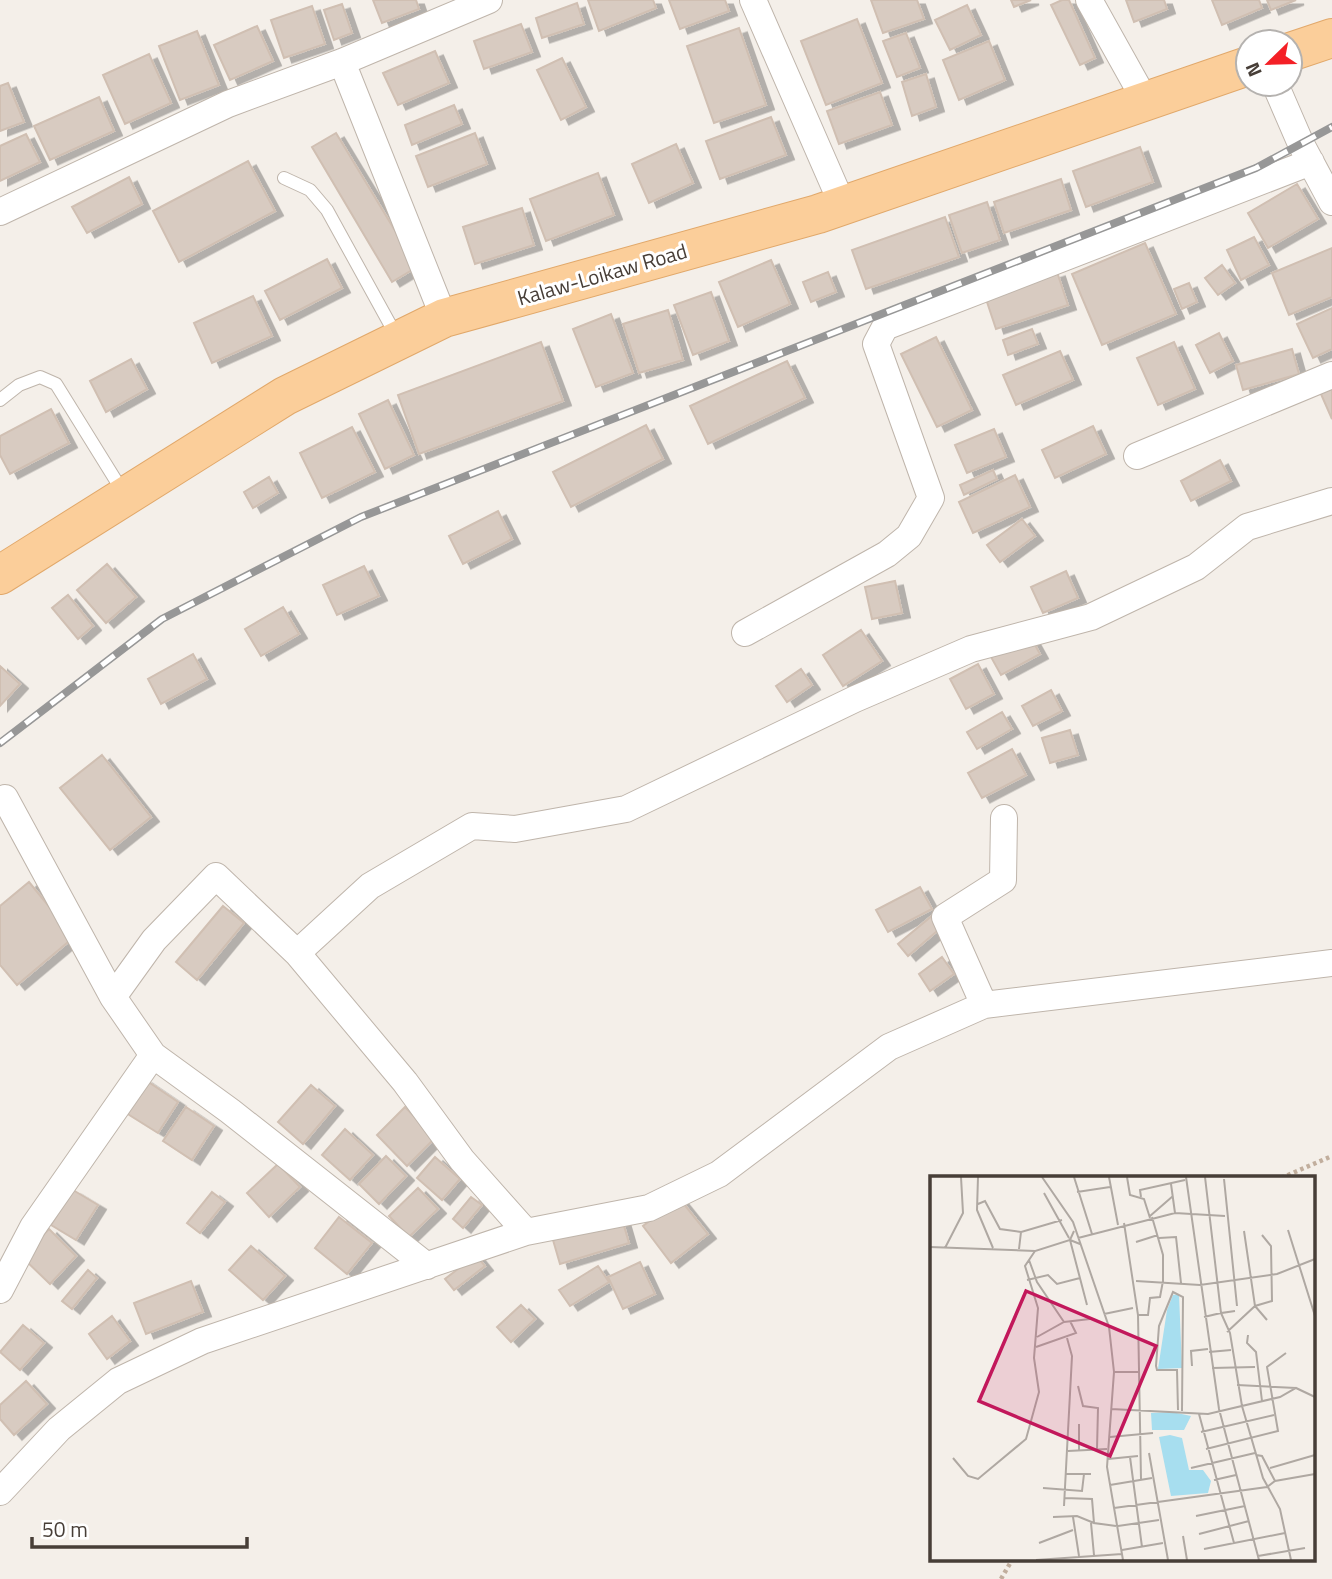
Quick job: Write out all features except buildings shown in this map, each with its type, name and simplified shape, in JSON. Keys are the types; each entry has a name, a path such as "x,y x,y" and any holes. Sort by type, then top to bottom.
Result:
{"main road":[{"path":"1304,47 1332,38"},
{"name":"Kalaw-Loikaw Road","path":"0,575 285,396 444,318 843,206 1234,71"}],"street":[{"path":"0,212 228,104 342,62 489,0"},
{"path":"754,0 843,206"},
{"path":"1089,0 1146,102"},
{"path":"342,62 444,318"},
{"path":"1281,98 1332,202"},
{"path":"745,633 887,554 909,536 931,498 876,344 885,327 1311,162"},
{"path":"1137,456 1332,375"},
{"path":"297,953 370,886 472,826 515,828 626,809 855,699 971,649 1091,617 1196,567 1247,527 1332,501"},
{"path":"5,798 113,997 153,1055 230,1111 427,1266"},
{"path":"985,1005 945,917 1003,880 1004,818"},
{"path":"113,997 154,940 216,876 297,953 405,1082 462,1160 526,1232"},
{"path":"0,1492 59,1429 118,1381 202,1341 526,1232 649,1208 719,1174 889,1047 985,1005 1332,963"},
{"path":"0,1290 33,1227 153,1055"}],"lane":[{"path":"285,178 310,190 327,210 398,341"},
{"path":"0,400 19,385 40,377 56,384 125,496"}],"path":[{"path":"1286,1176 1332,1157"},
{"path":"1001,1579 1011,1562"}],"railway":[{"path":"0,743 162,619 361,517 1256,168 1332,127"}]}
